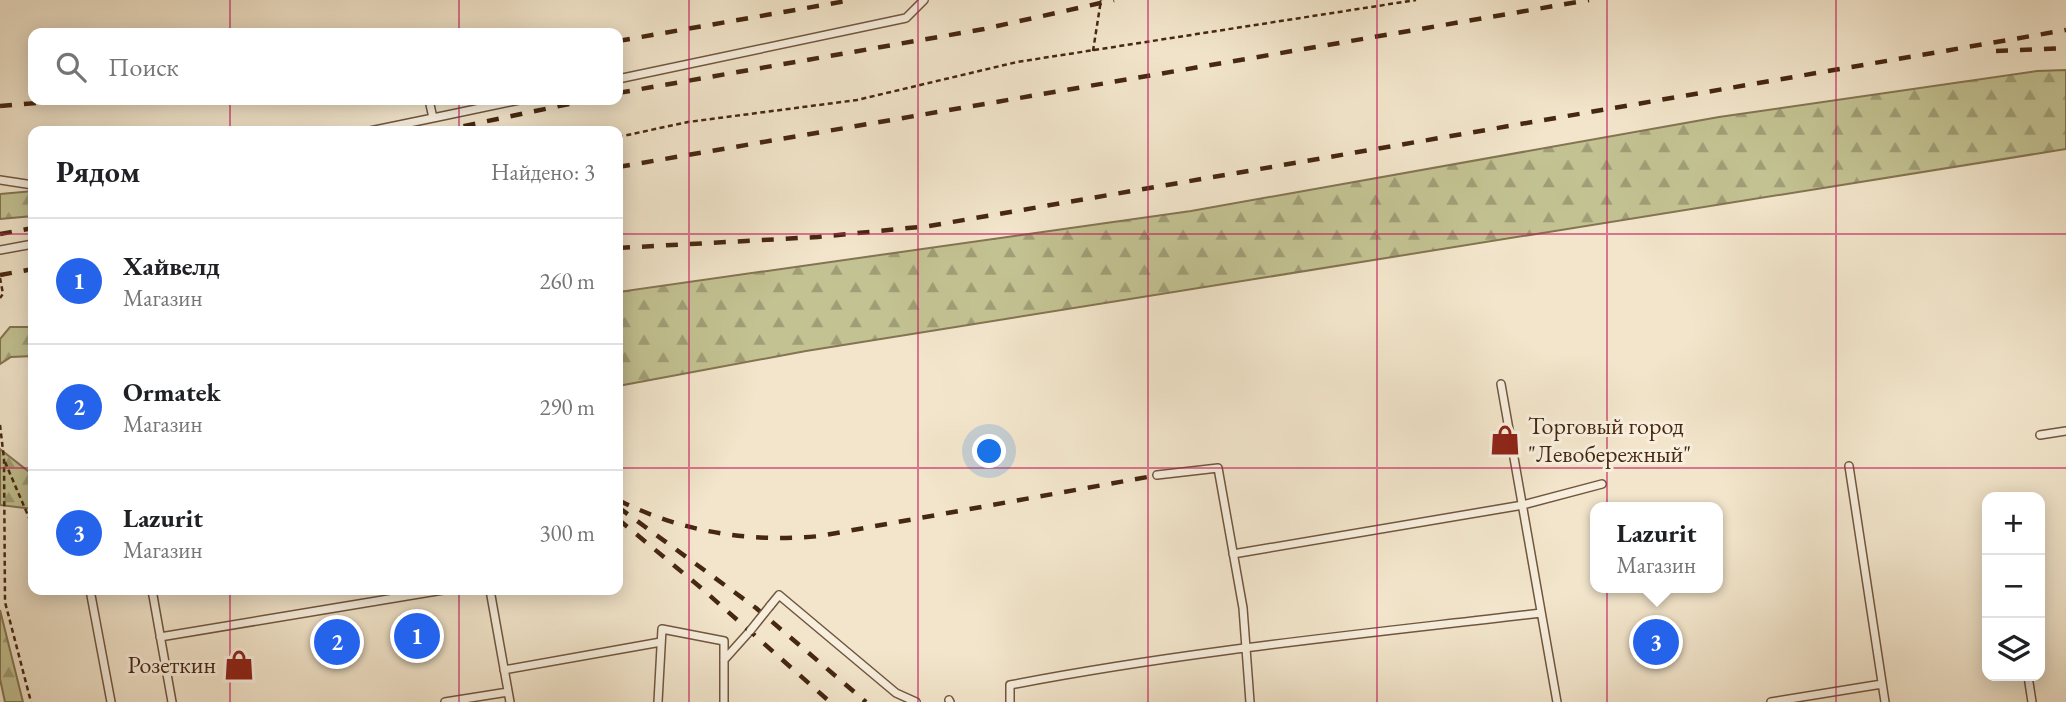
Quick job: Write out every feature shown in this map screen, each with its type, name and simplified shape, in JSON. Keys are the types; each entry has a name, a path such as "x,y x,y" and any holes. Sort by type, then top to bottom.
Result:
{"lane":[{"path":"623,78 906,18 923,0"},
{"path":"430,105 433,118"},
{"path":"394,126 495,105"},
{"path":"0,180 28,184"},
{"path":"0,250 28,245"},
{"path":"1501,384 1557,702"},
{"path":"2040,435 2066,431"},
{"path":"1849,466 1885,702"},
{"path":"1157,475 1218,468 1233,554 1251,702"},
{"path":"1233,554 1522,505 1602,484"},
{"path":"91,595 111,702"},
{"path":"153,595 172,702"},
{"path":"160,637 413,595"},
{"path":"491,595 510,702"},
{"path":"724,661 779,596 896,693 916,702"},
{"path":"1010,702 1010,685 1246,648 1541,612"},
{"path":"658,702 662,629 724,640 723,702"},
{"path":"504,670 661,642"},
{"path":"2029,681 2032,702"},
{"path":"1771,702 1882,684"},
{"path":"445,702 508,692"}],"path":[{"path":"1093,51 1101,0"},
{"path":"623,136 688,122 857,100 1017,62 1416,0"},
{"path":"0,281 3,293 0,298"},
{"path":"0,425 4,459 5,602 31,702"},
{"path":"4,459 28,515"}],"green space":[{"path":"2066,70 2066,149 806,351 623,385 623,291 1191,211 1719,117 2037,71"},
{"path":"28,191 28,216 0,219 0,194"},
{"path":"10,327 28,327 28,356 11,357 0,364 0,339"},
{"path":"0,449 28,471 28,508 0,505"},
{"path":"0,610 23,702 5,702 0,679"}],"railway":[{"path":"623,40 852,0"},
{"path":"623,92 984,29 1114,0"},
{"path":"623,166 1589,0"},
{"path":"623,248 818,237 929,226 2066,30"},
{"path":"1996,51 2066,48"},
{"path":"0,106 28,104"},
{"path":"464,126 564,105"},
{"path":"0,234 28,229"},
{"path":"0,275 28,270"},
{"path":"623,502 667,520 716,533 794,538 820,536 1153,476"},
{"path":"623,511 756,608 866,702"},
{"path":"623,523 830,702"}],"place":[{"name":"Торговый город \"Левобережный\"","path":"1505,440"},
{"name":"Хайвелд","path":"417,636"},
{"name":"Ormatek","path":"337,642"},
{"name":"Lazurit","path":"1656,642"},
{"name":"Розеткин","path":"239,665"}]}
